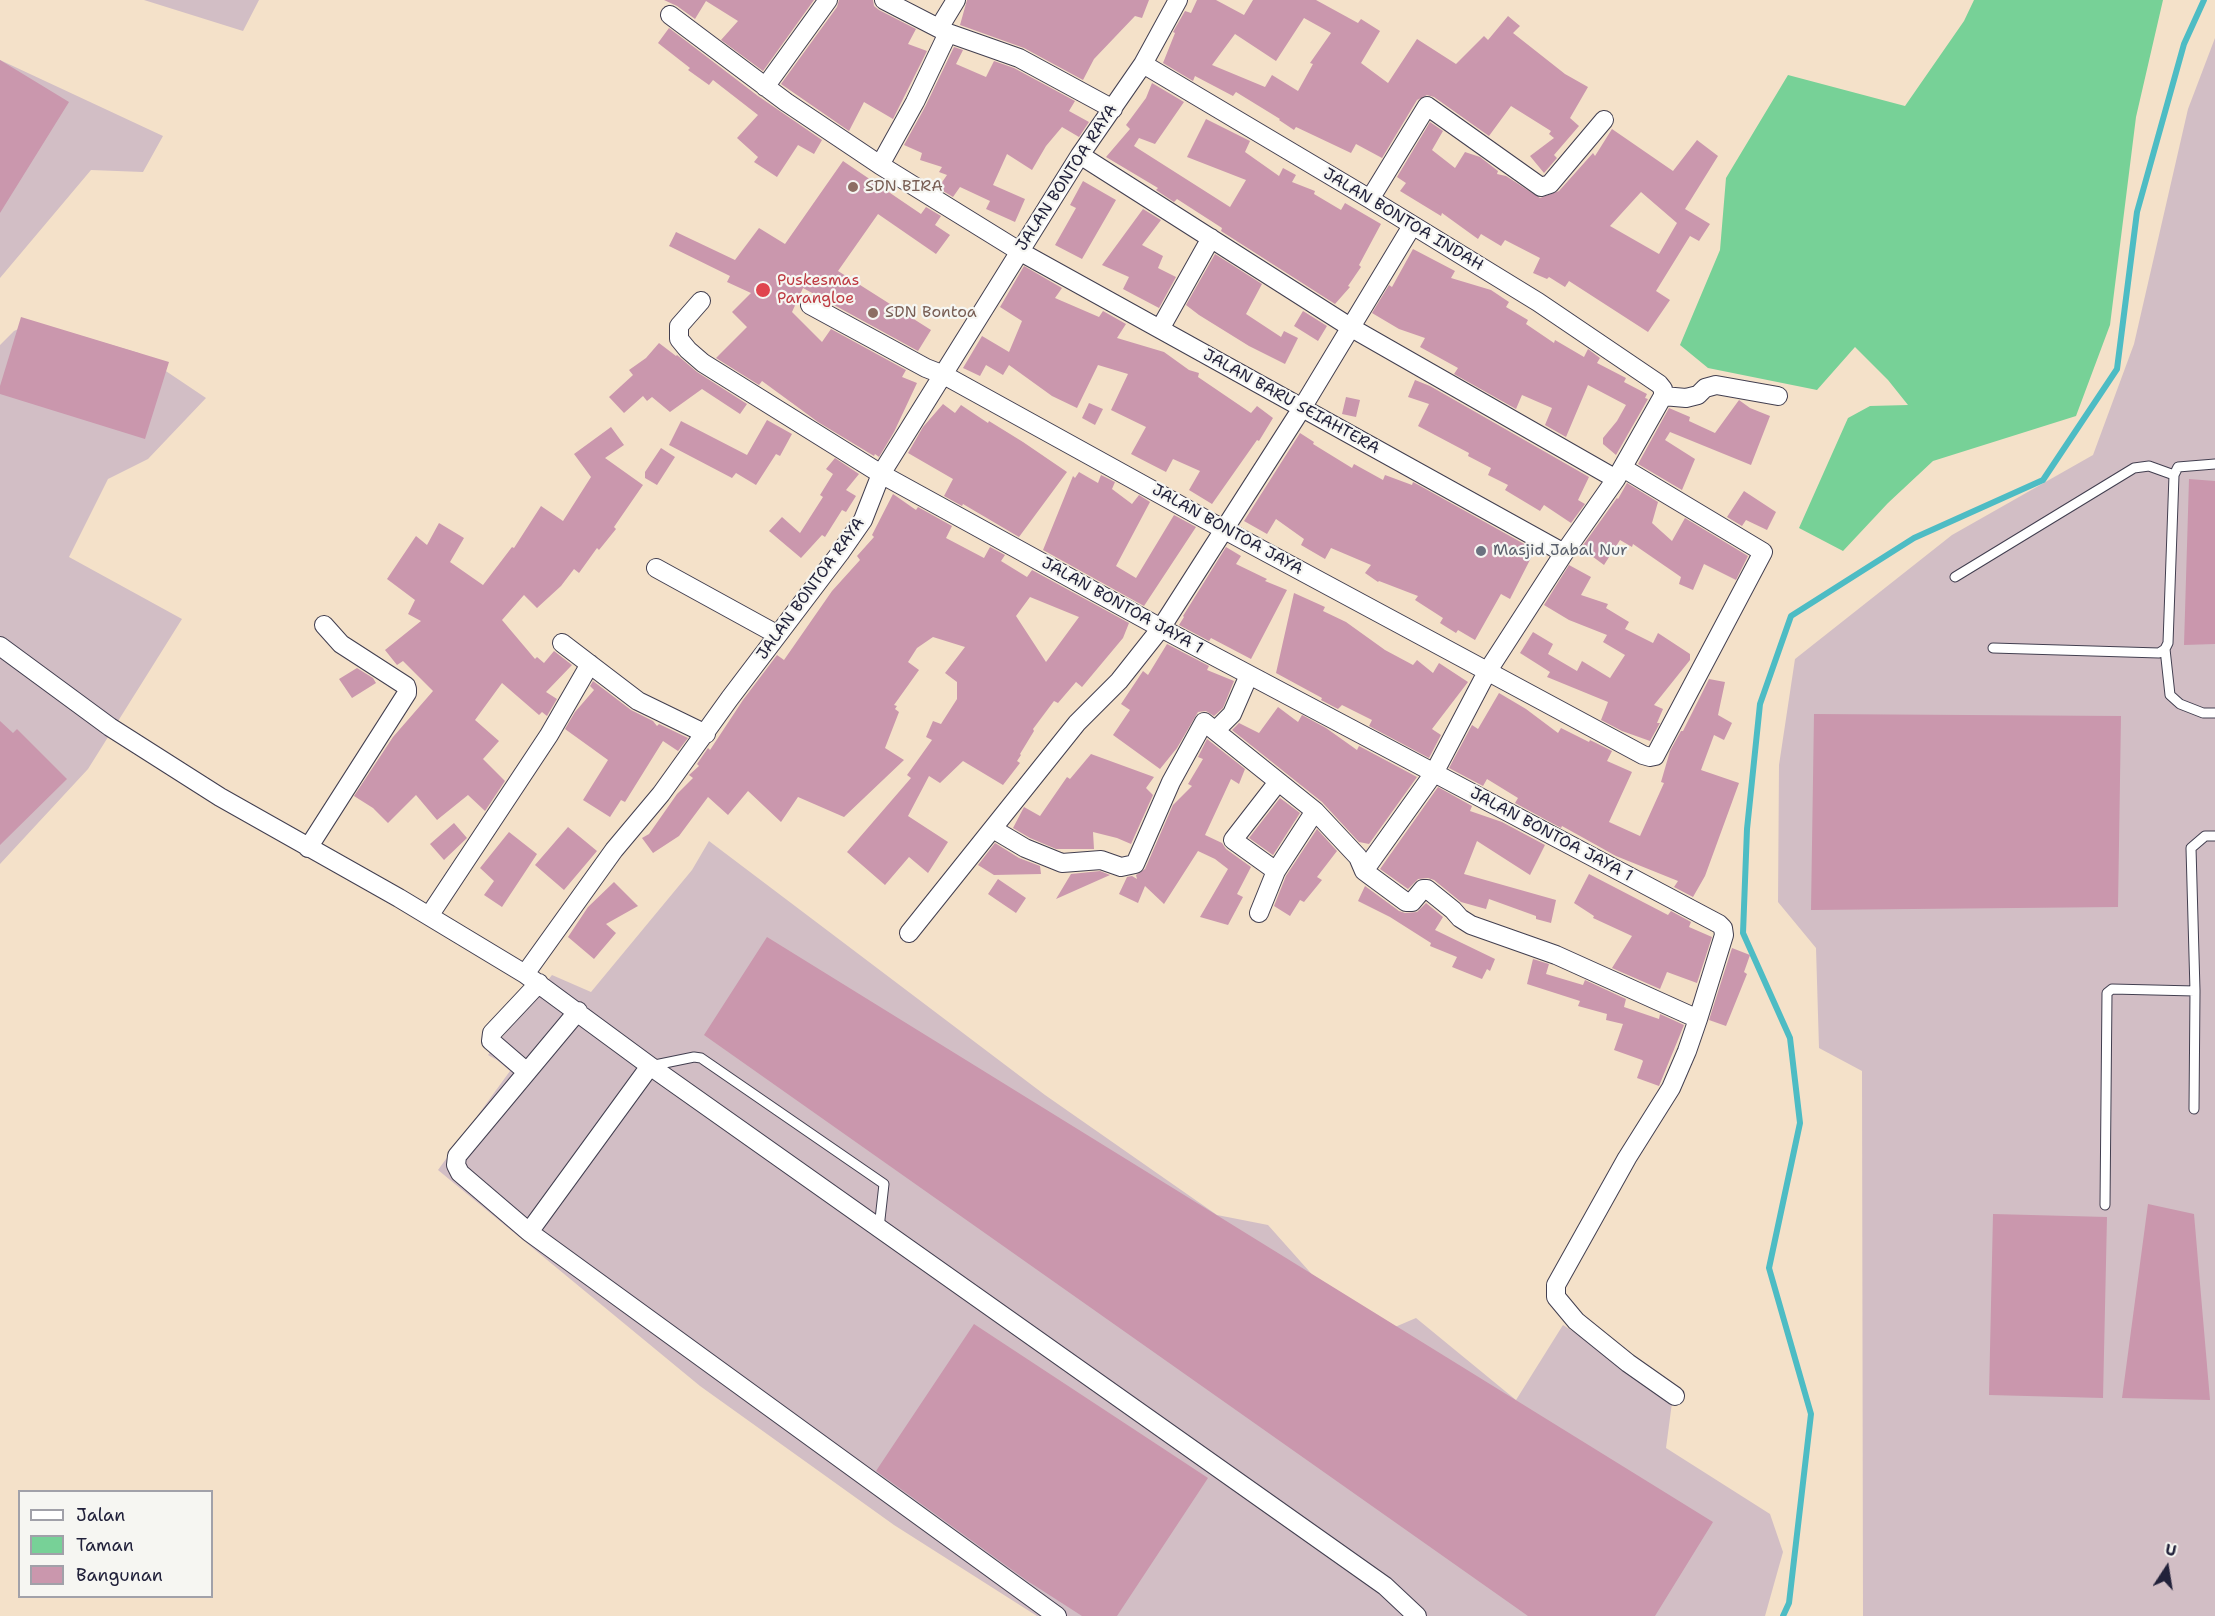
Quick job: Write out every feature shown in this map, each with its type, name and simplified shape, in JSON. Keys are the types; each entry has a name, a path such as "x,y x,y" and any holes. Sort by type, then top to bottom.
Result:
{"street":[{"path":"765,87 828,0"},
{"path":"884,0 944,30 1018,58 1113,110"},
{"path":"880,165 915,102 956,0"},
{"name":"JALAN BONTOA RAYA","path":"527,1072 491,1041 492,1033 532,979 614,850 661,794 862,520 881,474 1080,154 1113,110 1143,64 1178,0"},
{"name":"JALAN BARU SEIAHTERA","path":"670,15 765,87 880,165 1019,251 1564,553"},
{"name":"JALAN BONTOA INDAH","path":"1143,64 1538,302 1661,390"},
{"path":"1370,199 1427,106 1541,187 1550,184 1604,120"},
{"path":"1080,154 1350,327 1620,474"},
{"path":"909,933 1077,723 1119,681 1161,628 1302,408 1412,226"},
{"path":"1160,329 1211,238"},
{"name":"JALAN BONTOA JAYA 1","path":"701,301 679,327 679,339 688,350 703,363 881,474 1161,628 1723,928 1724,935 1698,1019 1671,1088 1627,1158 1556,1285 1556,1297 1576,1321 1628,1363 1675,1396"},
{"name":"JALAN BONTOA JAYA","path":"810,305 926,368 944,375 1487,672 1650,757 1655,756 1763,552 1620,474"},
{"path":"1364,871 1434,773 1487,672 1564,553 1620,474 1661,390 1686,398 1698,395 1705,388 1716,385 1778,396"},
{"path":"656,568 778,635"},
{"path":"308,848 407,693 406,686 341,644 324,625"},
{"path":"562,643 638,701 706,734"},
{"path":"0,646 110,727 220,797 429,916 532,979 650,1066 1385,1586 1417,1616"},
{"path":"429,916 549,735 590,664"},
{"path":"1215,731 1232,714 1249,675"},
{"path":"993,829 1032,851 1062,863 1101,860 1121,867 1135,864 1171,782 1203,722 1315,811 1358,857 1364,871 1406,902 1412,902 1426,888 1471,925 1556,955 1698,1019"},
{"path":"1276,871 1233,840 1278,782"},
{"path":"1259,913 1276,871 1315,811"},
{"path":"578,1011 457,1156 456,1165 460,1173 529,1232 1057,1616"},
{"path":"529,1232 650,1066"}],"lane":[{"path":"1993,648 2159,653 2165,649 2169,643 2174,475 2178,467 2215,464"},
{"path":"1955,578 2134,468 2149,466 2174,475"},
{"path":"2165,649 2170,695 2180,704 2202,713 2215,713"},
{"path":"2194,1109 2195,991 2191,848 2205,836 2215,836"},
{"path":"2105,1205 2107,993 2112,989 2195,991"},
{"path":"650,1066 694,1057 701,1058 884,1184 879,1228"}],"shaded area":[{"path":"144,0 259,0 243,31"},
{"path":"2215,38 2215,1616 1863,1616 1862,1071 1819,1048 1816,948 1778,902 1779,765 1795,659 1952,535 2093,455 2134,344 2188,109"},
{"path":"0,60 163,136 143,172 91,170 0,278"},
{"path":"34,322 139,353 206,398 148,459 108,479 69,557 182,619 88,769 0,864 0,345 14,331"},
{"path":"709,841 1045,1095 1217,1215 1268,1225 1341,1307 1381,1333 1416,1318 1516,1400 1563,1325 1673,1395 1666,1448 1770,1514 1783,1552 1765,1616 1037,1616 894,1525 700,1386 438,1170 510,1071 488,1055 552,975 591,992 692,870"}],"green space":[{"path":"1974,0 2163,0 2136,117 2110,325 2076,416 1933,461 1888,503 1843,551 1799,528 1848,418 1870,406 1908,405 1888,380 1855,347 1817,390 1708,368 1680,345 1720,250 1726,178 1788,75 1905,106 1964,21"}],"building":[{"path":"664,0 814,0 763,71 721,40 738,21 706,1 695,19"},
{"path":"839,0 873,0 874,6 879,10 916,29 908,44 927,51 893,119 864,102 849,131 781,84 837,7"},
{"path":"967,0 1149,0 1142,18 1135,16 1094,59 1083,80 1024,48 960,25"},
{"path":"1197,0 1216,0 1244,15 1253,0 1316,0 1358,23 1361,19 1380,31 1361,63 1388,83 1417,39 1456,64 1484,36 1488,40 1508,16 1520,26 1513,33 1565,74 1588,87 1570,118 1579,126 1554,155 1557,158 1544,173 1530,156 1554,138 1549,134 1551,131 1511,106 1489,136 1434,97 1427,95 1417,100 1382,158 1356,144 1351,153 1296,127 1294,130 1236,92 1233,96 1195,76 1193,81 1163,63 1175,33 1173,32 1185,11 1191,13","holes":["1304,18 1331,33 1310,63 1313,64 1298,91 1272,75 1265,87 1212,65 1235,34 1276,61"]},
{"path":"669,28 758,96 822,140 814,154 798,145 777,177 754,162 758,157 737,138 758,115 713,80 709,85 688,70 690,68 658,43"},
{"path":"954,47 963,50 956,64 986,77 994,61 1014,68 1075,101 1069,111 1089,122 1079,137 1062,127 1046,146 1032,170 1007,154 993,185 1025,199 1015,222 986,209 990,201 960,187 953,197 938,188 947,175 939,172 942,167 920,160 922,153 904,145"},
{"path":"0,60 69,102 0,213"},
{"path":"1152,83 1184,102 1155,144 1139,138 1134,146 1230,207 1246,180 1187,157 1206,119 1250,141 1245,152 1279,176 1283,168 1296,175 1292,182 1315,191 1314,194 1341,210 1345,203 1381,224 1359,265 1361,267 1348,286 1350,287 1335,304 1221,231 1222,228 1177,199 1174,202 1156,190 1158,188 1106,157 1130,129 1126,125 1146,98"},
{"path":"1430,122 1443,131 1432,150 1455,168 1465,152 1480,157 1498,171 1497,174 1506,176 1540,198 1559,191 1593,153 1595,156 1612,129 1673,171 1697,140 1718,156 1685,209 1710,224 1699,241 1690,236 1656,291 1670,300 1648,332 1569,281 1565,287 1549,277 1547,279 1533,273 1540,258 1505,240 1501,246 1481,234 1478,239 1442,213 1441,216 1400,191 1406,183 1397,177","holes":["1641,192 1677,223 1659,254 1610,226"]},
{"path":"843,161 921,214 926,207 941,216 935,225 950,235 936,254 878,214 838,271 931,330 918,351 803,288 792,312 822,342 831,329 906,370 902,377 917,383 894,432 879,457 818,422 762,381 759,385 716,358 747,327 732,312 751,293 727,282 730,276 669,246 676,232 735,260 759,228 785,244"},
{"path":"1083,181 1116,200 1082,259 1055,245 1076,208 1070,205"},
{"path":"1143,209 1161,220 1142,245 1163,256 1158,268 1176,277 1159,308 1123,289 1129,277 1102,265"},
{"path":"1413,249 1455,271 1451,278 1491,290 1509,302 1506,307 1528,320 1526,324 1554,343 1555,340 1584,357 1588,349 1600,358 1597,363 1626,378 1624,382 1647,394 1645,398 1648,399 1616,455 1603,444 1603,438 1626,405 1588,385 1566,437 1545,425 1552,408 1522,395 1516,409 1454,374 1458,368 1420,347 1425,338 1399,329 1372,313 1389,285 1392,287"},
{"path":"1215,254 1262,284 1246,314 1281,337 1284,331 1298,338 1285,364 1249,346 1186,305"},
{"path":"1024,266 1062,288 1055,298 1099,317 1103,311 1126,324 1117,338 1164,352 1189,370 1199,373 1198,377 1251,413 1257,406 1273,418 1259,441 1257,440 1212,504 1189,490 1200,471 1173,459 1166,472 1131,454 1146,427 1111,410 1128,374 1098,365 1077,408 1052,396 1009,365 1003,375 986,365 980,376 963,368 982,336 1009,352 1022,321 1000,307"},
{"path":"1303,311 1327,326 1318,341 1294,326"},
{"path":"21,317 169,362 145,439 0,394 0,386"},
{"path":"659,343 697,372 747,404 740,414 702,389 670,412 652,397 647,401 643,396 624,413 609,397 633,375 629,370 646,358"},
{"path":"1415,380 1430,386 1589,477 1578,500 1585,504 1571,523 1544,505 1540,511 1505,490 1508,485 1488,475 1491,468 1468,456 1469,453 1418,426 1429,404 1408,397"},
{"path":"1346,397 1360,400 1356,417 1342,414"},
{"path":"1739,400 1750,408 1770,416 1751,465 1670,432 1665,440 1695,459 1682,490 1638,464 1669,408 1690,417 1689,421 1715,433"},
{"path":"1089,403 1103,409 1095,425 1082,418"},
{"path":"943,404 955,413 961,405 1023,442 1067,472 1019,537 963,504 962,506 944,496 953,479 908,453 923,427"},
{"path":"767,420 792,434 780,456 776,454 756,485 736,473 732,478 669,445 681,421 747,455"},
{"path":"611,427 624,445 605,458 643,485 614,527 616,529 599,550 597,548 579,573 574,569 561,586 537,608 524,595 502,620 535,659 537,657 544,663 554,651 572,665 546,692 557,699 547,716 542,712 539,715 502,683 475,720 499,741 483,759 505,781 485,811 468,795 437,820 416,795 388,823 373,808 354,796 393,737 433,691 403,661 397,665 385,650 421,621 408,614 415,600 387,579 416,536 427,545 439,523 464,538 450,562 483,585 512,547 514,548 541,506 563,521 591,477 574,454"},
{"path":"1300,433 1314,442 1313,444 1352,468 1354,464 1383,480 1385,475 1412,485 1413,482 1535,550 1510,599 1501,594 1475,640 1458,630 1456,633 1440,623 1443,618 1415,600 1418,596 1378,582 1365,573 1371,565 1331,548 1325,559 1301,545 1304,539 1276,519 1267,534 1244,521"},
{"path":"661,448 675,457 657,485 645,478 645,472"},
{"path":"835,458 859,474 846,490 856,496 846,512 842,510 825,537 822,535 801,558 769,531 782,517 800,533 823,497 820,495 833,474 826,469"},
{"path":"1079,472 1098,483 1101,475 1115,482 1112,489 1132,504 1139,495 1150,502 1116,566 1136,578 1174,515 1196,527 1144,606 1043,550 1073,476 1075,478"},
{"path":"2189,479 2215,481 2215,644 2184,645"},
{"path":"1627,483 1658,502 1652,523 1672,541 1685,518 1748,556 1736,580 1704,564 1693,590 1679,584 1681,577 1633,544 1632,547 1620,540 1604,565 1581,548 1618,499"},
{"path":"1744,491 1776,512 1767,530 1746,520 1742,526 1727,517"},
{"path":"893,494 916,510 918,507 952,526 946,538 984,558 990,547 1005,555 1001,561 1027,577 1032,570 1129,623 1123,638 1082,687 1076,682 1058,703 1054,701 1033,729 1017,761 1020,763 1003,785 963,761 940,783 929,776 908,816 948,842 928,873 909,857 885,885 847,852 911,778 907,775 932,740 926,737 933,721 941,724 957,699 957,682 945,673 965,647 933,637 917,648 908,662 919,670 894,705 897,706 895,709 899,712 885,748 904,760 844,817 798,797 781,822 748,791 728,815 708,797 679,836 653,853 642,838 649,834 677,794 693,778 689,775 699,766 697,764 708,748 710,750 743,700 777,655 784,660 832,591 860,560 857,556 874,537 872,535","holes":["1030,597 1079,617 1046,662 1016,616"]},
{"path":"1226,547 1241,556 1236,564 1267,579 1265,581 1287,590 1251,659 1211,638 1209,641 1179,625"},
{"path":"1569,565 1591,577 1581,595 1608,604 1606,608 1629,622 1625,629 1653,643 1658,633 1690,654 1690,660 1654,705 1663,709 1657,723 1660,723 1650,741 1622,731 1601,720 1608,702 1547,677 1550,672 1520,653 1533,632 1553,644 1548,654 1577,671 1582,661 1610,678 1625,655 1603,642 1607,635 1569,620 1544,605"},
{"path":"1294,593 1325,607 1323,611 1346,622 1385,650 1413,665 1417,660 1433,673 1439,663 1468,682 1432,729 1441,735 1429,758 1369,726 1372,720 1342,705 1338,709 1276,673"},
{"path":"1167,644 1209,666 1207,670 1234,681 1223,708 1214,716 1206,711 1198,712 1177,748 1160,769 1113,735 1130,710 1121,704 1143,671 1148,675"},
{"path":"357,668 373,678 376,683 352,698 339,679"},
{"path":"1709,679 1725,682 1718,715 1732,723 1724,740 1714,735 1701,770 1739,783 1705,876 1693,897 1674,887 1678,881 1616,856 1515,803 1518,798 1487,779 1483,786 1449,768 1472,725 1478,729 1499,693 1526,709 1558,733 1561,728 1612,751 1607,761 1632,772 1609,822 1640,836 1664,783 1661,782 1670,751 1683,731"},
{"path":"593,681 631,710 653,721 657,726 659,724 688,738 678,751 663,741 625,802 621,800 610,817 583,800 608,760 565,729 575,712 594,690 590,686"},
{"path":"1278,707 1298,722 1302,715 1326,728 1357,750 1359,746 1417,777 1369,844 1359,842 1322,802 1232,730 1239,723 1259,733"},
{"path":"1814,714 2121,716 2118,907 1811,910"},
{"path":"0,721 13,733 17,729 67,779 0,845"},
{"path":"1207,739 1245,769 1239,784 1231,779 1205,835 1222,843 1226,849 1251,867 1237,894 1243,897 1228,925 1200,917 1228,869 1215,859 1198,851 1164,904 1145,886 1138,903 1119,894 1127,877 1132,876 1137,879 1136,875 1145,869 1173,805 1192,786 1188,784 1203,759 1198,757"},
{"path":"1091,754 1154,777 1146,788 1153,795 1131,844 1093,832 1094,849 1056,849 1013,828 1024,807 1040,816 1067,777 1070,779"},
{"path":"1438,787 1472,806 1470,811 1502,822 1545,845 1530,875 1477,841 1464,874 1556,900 1551,923 1489,899 1486,909 1461,902 1434,880 1428,878 1418,879 1408,889 1380,869"},
{"path":"1280,798 1300,813 1273,855 1249,838"},
{"path":"454,823 467,838 444,860 430,844"},
{"path":"568,827 597,851 564,890 535,865"},
{"path":"1317,829 1337,851 1317,877 1322,880 1304,902 1300,900 1290,916 1274,906 1286,876"},
{"path":"509,832 537,854 502,907 484,895 494,881 480,868"},
{"path":"995,843 1019,858 1040,866 1041,874 994,875 978,865"},
{"path":"1100,871 1110,875 1056,899 1071,874"},
{"path":"1589,874 1668,915 1671,911 1691,922 1689,927 1712,937 1697,983 1667,972 1660,989 1612,968 1632,936 1593,918 1594,916 1574,903"},
{"path":"998,879 1026,898 1016,913 988,894"},
{"path":"614,882 638,906 606,924 616,933 594,959 568,937 588,907"},
{"path":"1365,886 1405,913 1417,912 1426,903 1443,917 1435,930 1495,959 1490,971 1487,969 1482,979 1452,967 1457,957 1430,946 1431,943 1390,917 1358,901"},
{"path":"767,937 1713,1522 1655,1616 1528,1616 704,1035"},
{"path":"1732,948 1750,955 1744,972 1747,974 1726,1026 1709,1020"},
{"path":"1533,959 1549,964 1546,974 1583,985 1585,980 1626,999 1624,1007 1659,1019 1660,1014 1684,1025 1659,1086 1637,1078 1642,1060 1614,1050 1623,1024 1606,1020 1607,1014 1578,1006 1580,1001 1527,984"},
{"path":"2148,1204 2194,1214 2210,1400 2122,1398"},
{"path":"1993,1214 2107,1217 2103,1398 1989,1395"},
{"path":"974,1324 1208,1478 1117,1616 1082,1616 1026,1580 876,1471"}],"waterway":[{"path":"1783,1616 1789,1603 1811,1414 1769,1268 1800,1123 1790,1038 1743,933 1747,829 1760,704 1791,616 1914,538 2043,480 2117,369 2137,212 2184,44 2204,0"}],"place":[{"name":"SDN BIRA","path":"853,187"},
{"name":"Puskesmas Parangloe","path":"763,290"},
{"name":"SDN Bontoa","path":"873,313"},
{"name":"Masjid Jabal Nur","path":"1481,551"}]}
